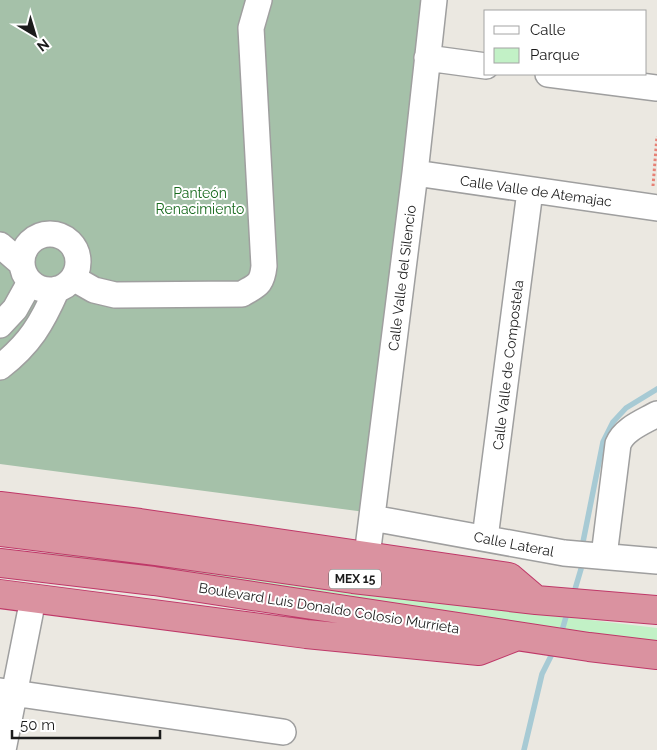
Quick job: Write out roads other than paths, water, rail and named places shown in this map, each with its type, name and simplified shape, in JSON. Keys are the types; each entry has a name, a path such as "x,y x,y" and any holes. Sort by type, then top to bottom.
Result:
{"highway":[{"path":"0,506 140,523 509,577 545,601"},
{"name":"MEX 15","path":"0,532 156,550 354,579 545,601 657,610"},
{"name":"Boulevard Luis Donaldo Colosio Murrieta","path":"0,563 154,581 589,647 657,655"},
{"path":"0,594 306,634 480,651 529,638"}],"street":[{"path":"0,245 38,288 48,290 65,284 115,295 242,294 255,286 262,279 264,266 251,28 259,0"},
{"name":"Calle Valle del Silencio","path":"367,556 415,173 434,0"},
{"path":"427,58 484,66"},
{"path":"556,75 657,88"},
{"name":"Calle Valle de Atemajac","path":"415,173 654,208"},
{"name":"Calle Valle de Compostela","path":"486,538 530,191"},
{"path":"0,325 15,309 26,273 23,255 28,246 35,239 53,234 71,242 76,250 78,270 65,284 29,341 13,358 0,367"},
{"path":"585,555 621,436 657,414"},
{"name":"Calle Lateral","path":"372,518 585,555 657,562"},
{"path":"3,750 7,692 33,599"},
{"path":"7,692 282,732"}],"waterway":[{"path":"582,547 603,442 613,422 626,408 657,389"},
{"path":"573,596 581,569 581,562"},
{"path":"561,634 568,610"},
{"path":"524,750 542,674 554,650"}],"park label":[{"name":"Panteón Renacimiento","path":"200,202"}]}
